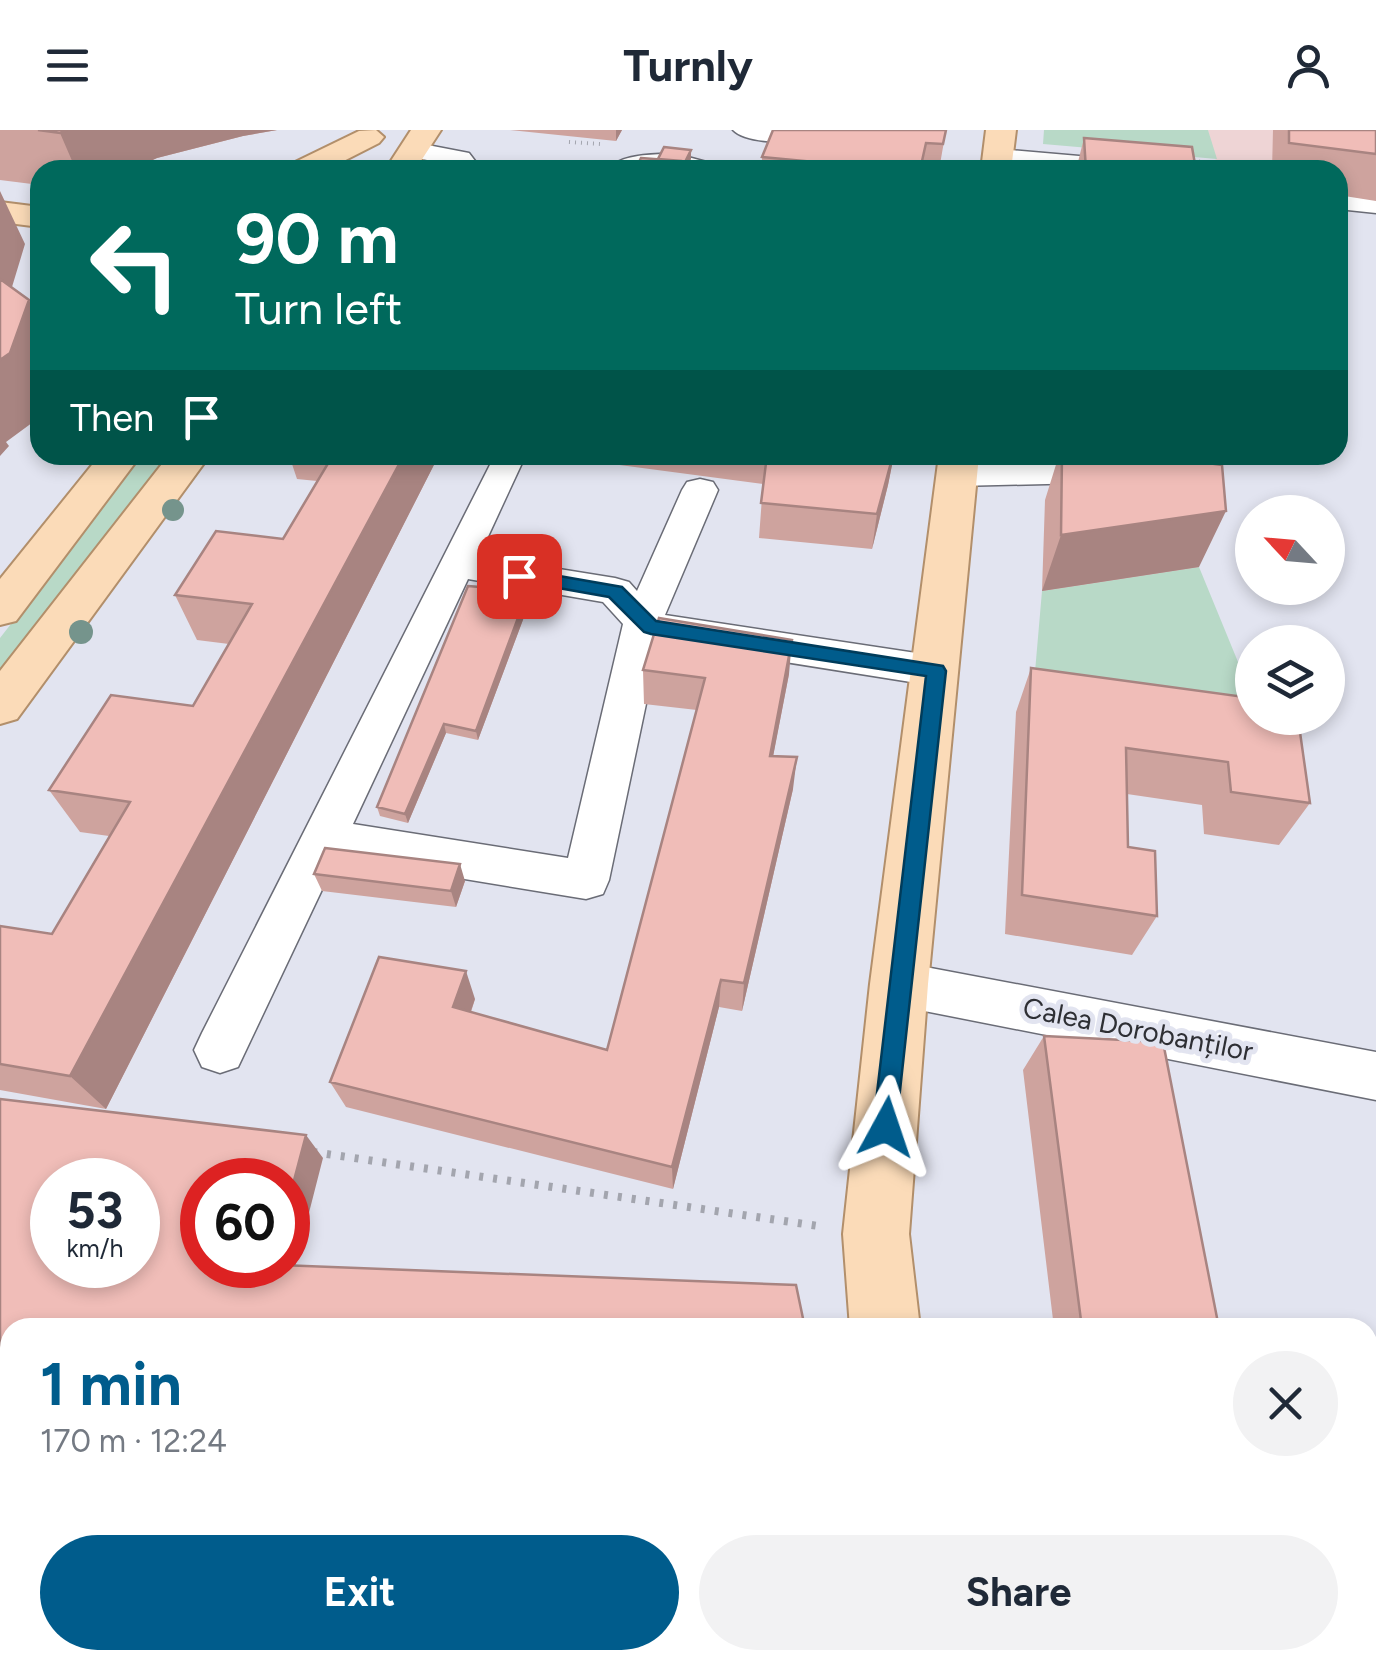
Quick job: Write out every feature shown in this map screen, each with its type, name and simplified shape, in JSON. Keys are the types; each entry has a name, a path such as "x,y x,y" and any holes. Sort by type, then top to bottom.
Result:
{"main road":[{"path":"321,160 372,133"},
{"path":"347,160 372,133"},
{"path":"0,212 30,216"},
{"path":"0,610 113,465"},
{"path":"0,706 182,465"},
{"path":"885,1318 876,1234 899,984 958,465"}],"street":[{"path":"746,130 868,134"},
{"path":"413,150 462,160"},
{"path":"999,152 1106,160"},
{"path":"1348,202 1376,206"},
{"path":"220,1050 504,465"},
{"path":"958,465 1129,470 1149,465"},
{"path":"323,837 586,880 643,622 700,490"},
{"path":"456,565 615,591 651,627 936,671"},
{"name":"Calea Dorobanților","path":"899,984 1376,1076"}],"path":[{"path":"311,1152 835,1228"}],"shaded area":[{"path":"1208,130 1373,130 1376,211 1348,207 1348,160 1216,160"}],"green space":[{"path":"1044,130 1208,130 1217,159 1043,144"},
{"path":"135,465 172,465 0,693 0,638"},
{"path":"1199,567 1235,655 1235,719 1033,695 1042,591"}],"building":[{"path":"773,130 946,130 943,144 926,143 922,160 762,157"},
{"path":"1289,130 1376,130 1376,154 1289,143"},
{"path":"1084,138 1192,147 1194,160 1085,160"},
{"path":"664,147 691,150 686,160 658,159"},
{"path":"0,279 29,300 10,353 0,360"},
{"path":"327,465 399,465 70,1076 0,1064 0,926 52,934 130,802 49,790 111,695 193,706 252,604 175,595 216,531 283,539"},
{"path":"766,465 890,465 877,514 761,503"},
{"path":"1062,465 1222,465 1226,511 1061,535"},
{"path":"468,586 528,591 476,731 444,724 405,814 377,807"},
{"path":"659,618 792,640 770,756 797,757 744,983 721,980 672,1167 330,1082 379,957 466,971 453,1007 607,1050 705,678 643,670"},
{"path":"1031,668 1235,696 1235,735 1300,735 1310,803 1231,792 1228,762 1126,748 1128,847 1155,851 1157,916 1022,895"},
{"path":"325,848 460,864 451,891 314,874"},
{"path":"1044,1036 1163,1042 1217,1318 1081,1318"},
{"path":"0,1099 306,1135 300,1158 180,1158 180,1288 310,1288 310,1266 796,1285 803,1318 0,1318"}],"route":[{"path":"519,576 615,591 651,627 936,671 886,1127"}]}
